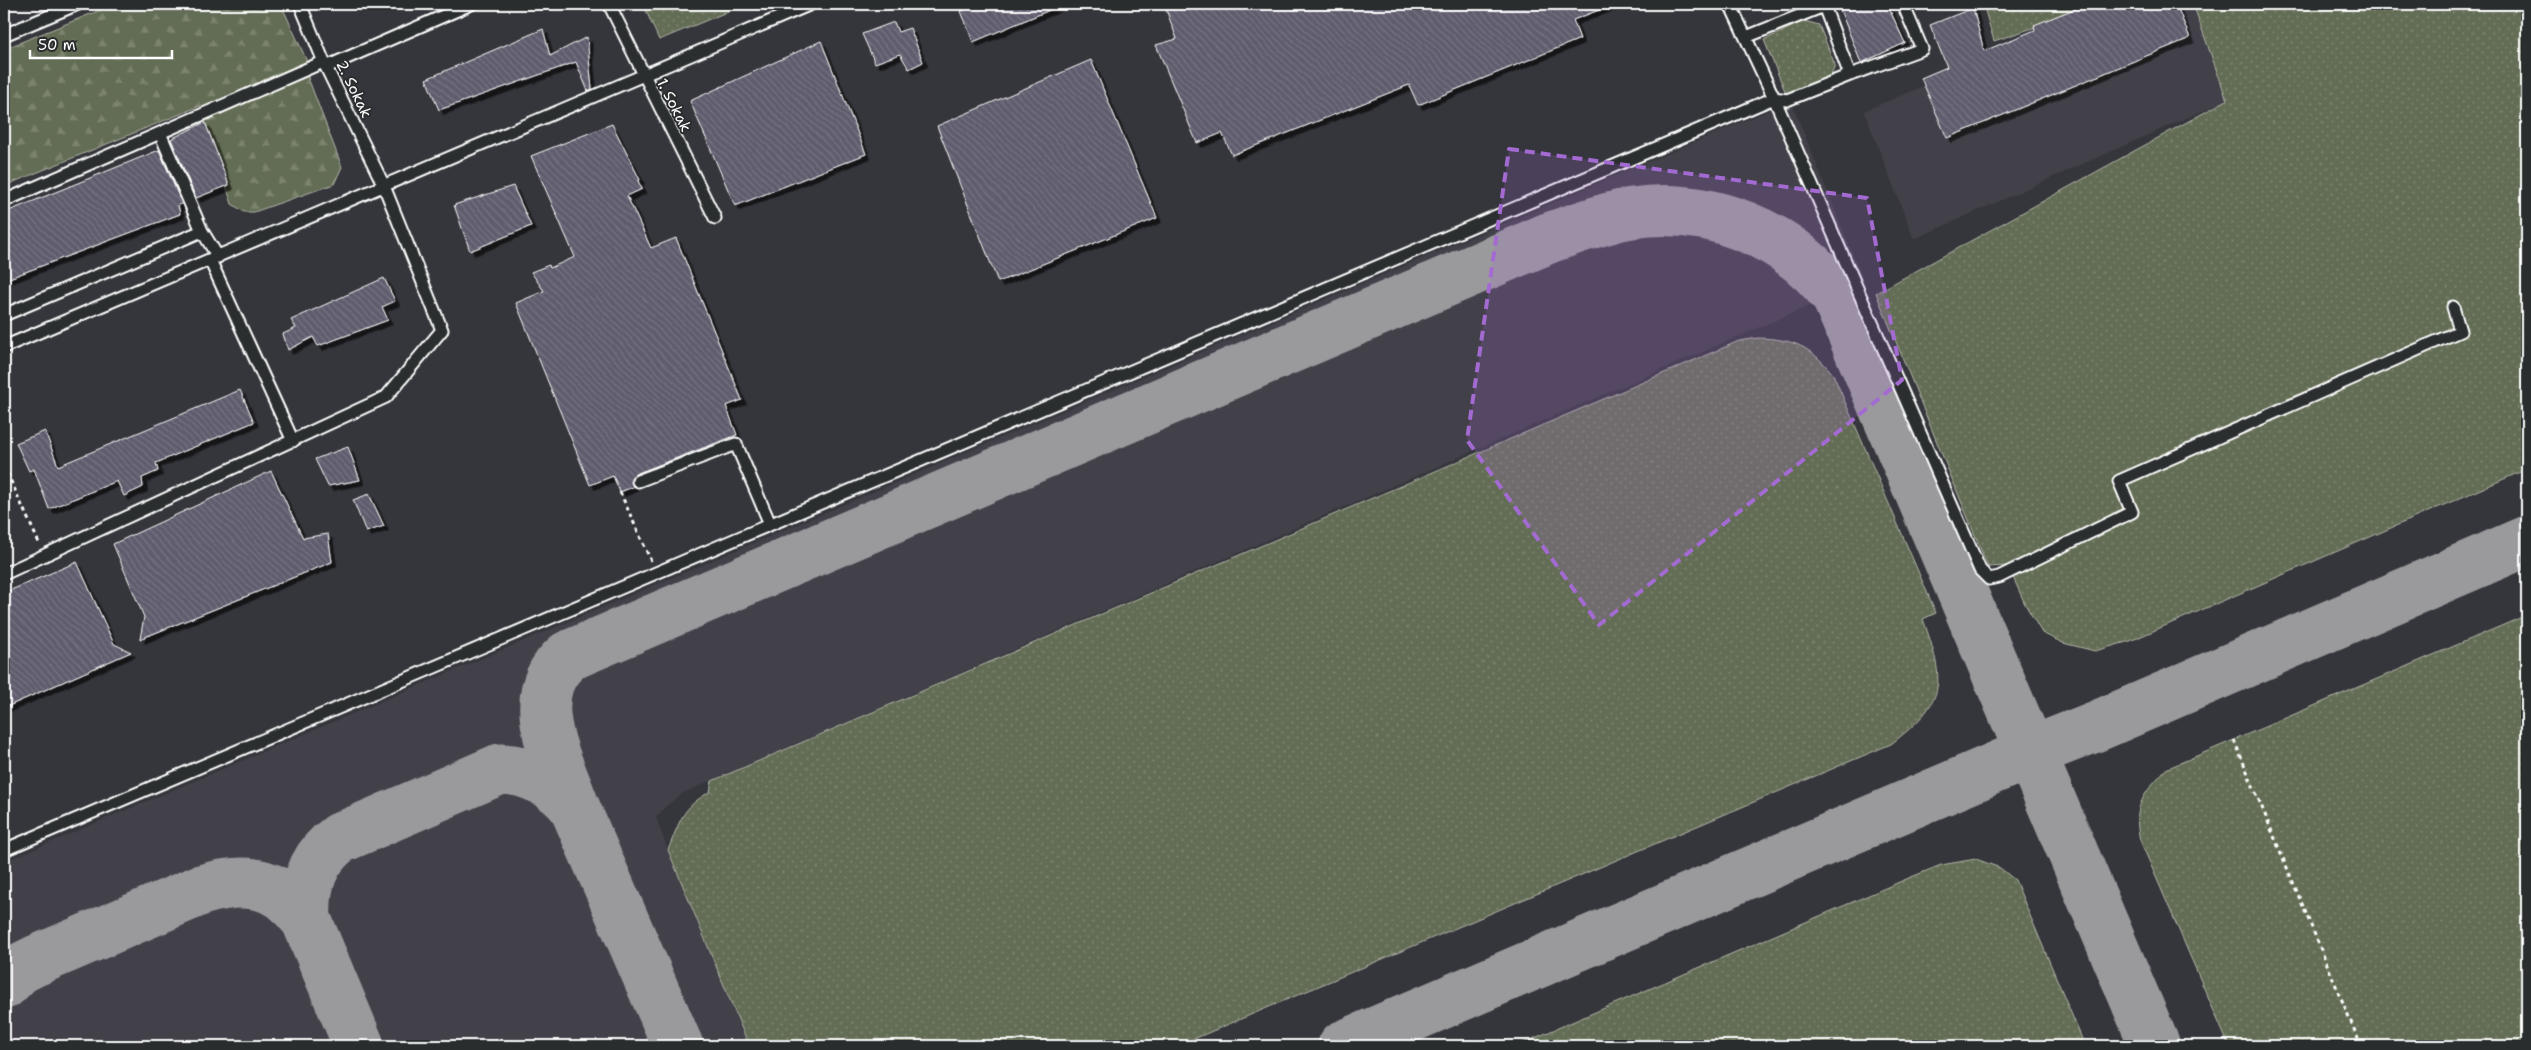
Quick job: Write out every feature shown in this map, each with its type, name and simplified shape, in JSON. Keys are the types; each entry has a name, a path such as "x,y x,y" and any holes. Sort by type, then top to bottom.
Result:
{"lane":[{"path":"4,35 78,4"},
{"name":"2. Sokak","path":"292,440 386,397 442,330 384,186 325,64 300,4"},
{"path":"4,201 160,133 471,4"},
{"name":"1. Sokak","path":"609,4 714,218"},
{"path":"5,345 811,4"},
{"path":"1730,4 1774,98 1980,570 1988,579 1999,577 2132,512 2119,481 2460,331 2453,308"},
{"path":"4,850 1774,98 1787,100 1922,49 1903,4"},
{"path":"1746,37 1827,5 1850,76"},
{"path":"4,574 292,440 160,133"},
{"path":"4,315 202,231"},
{"path":"638,481 736,444 770,524"}],"path":[{"path":"4,466 44,555"},
{"path":"620,492 656,573"},
{"path":"2234,740 2361,1046"}],"highlighted area":[{"path":"1509,149 1867,198 1902,380 1599,625 1467,440"}],"shaded area":[{"path":"2120,4 2193,4 2227,100 1914,239 1864,111"},
{"path":"1791,101 1864,282 683,793 665,807 656,818 677,875 749,1046 4,1046 4,862"}],"green space":[{"path":"115,4 281,4 311,70 210,112 200,106 4,186 4,49"},
{"path":"643,4 746,4 659,40"},
{"path":"1983,4 2104,4 1994,41"},
{"path":"2193,4 2527,4 2527,469 2130,641 2095,651 2063,643 2042,633 2025,604 2008,566 1988,567 1876,293 2227,100"},
{"path":"1804,21 1819,25 1835,65 1830,78 1787,96 1764,40"},
{"path":"307,75 342,167 334,184 254,212 244,212 232,204 205,121 213,112"},
{"path":"1758,338 1782,340 1800,346 1817,357 1833,374 1936,613 1923,619 1936,660 1937,690 1932,703 1923,715 1891,744 1177,1046 749,1046 668,850 683,816 693,803 710,792 712,781 1739,341"},
{"path":"2527,615 2527,1046 2229,1046 2140,840 2138,828 2139,809 2146,793 2166,769"},
{"path":"1976,859 2000,868 2015,880 2085,1046 1516,1046 1904,880 1941,865"}],"building":[{"path":"980,4 1064,4 973,42 961,11"},
{"path":"1164,4 1612,5 1573,20 1580,39 1418,105 1409,85 1232,155 1222,133 1197,143 1156,45 1177,39"},
{"path":"1846,4 1887,4 1905,43 1861,63 1839,7"},
{"path":"2087,4 2176,4 2190,38 1947,138 1921,78 1947,67 1930,25 1973,8 1984,51 2035,30 2034,25"},
{"path":"894,22 898,32 910,28 923,62 909,69 900,54 875,63 862,34"},
{"path":"543,29 550,56 587,37 592,89 588,91 576,62 439,110 426,79"},
{"path":"821,41 866,154 735,206 690,101"},
{"path":"1091,60 1157,218 998,282 937,126"},
{"path":"205,122 229,185 196,198 171,139"},
{"path":"612,124 640,180 638,181 642,189 627,196 651,248 676,238 742,400 726,406 737,435 635,474 631,479 633,487 620,492 613,476 590,485 516,303 544,291 531,272 549,265 550,268 575,257 531,156"},
{"path":"159,150 182,204 178,205 180,214 4,280 4,213"},
{"path":"513,186 531,226 470,251 454,205"},
{"path":"384,278 395,301 382,307 388,320 318,346 313,337 288,350 283,334 296,328 291,320"},
{"path":"240,390 254,422 156,463 158,471 142,478 143,487 124,496 117,481 49,509 34,469 29,471 16,443 45,431 58,466"},
{"path":"348,447 360,480 328,486 315,459"},
{"path":"271,471 303,538 328,534 332,562 140,639 144,617 113,544"},
{"path":"369,494 384,526 366,532 353,500"},
{"path":"77,562 114,644 131,652 4,708 4,593"}],"taxiway":[{"path":"574,806 552,748 545,709 547,690 554,672 568,656 1551,237 1601,220 1632,213 1690,212 1746,227 1772,240 1796,256 1818,275 1837,297 2155,1046"},
{"path":"1343,1046 2527,541"},
{"path":"359,1046 306,919 308,884 316,864 330,846 340,838 500,769 521,772 541,779 559,791 574,806 678,1046"},
{"path":"4,984 19,969 35,961 201,890 213,887 248,883 270,888 290,902 306,919"}]}
